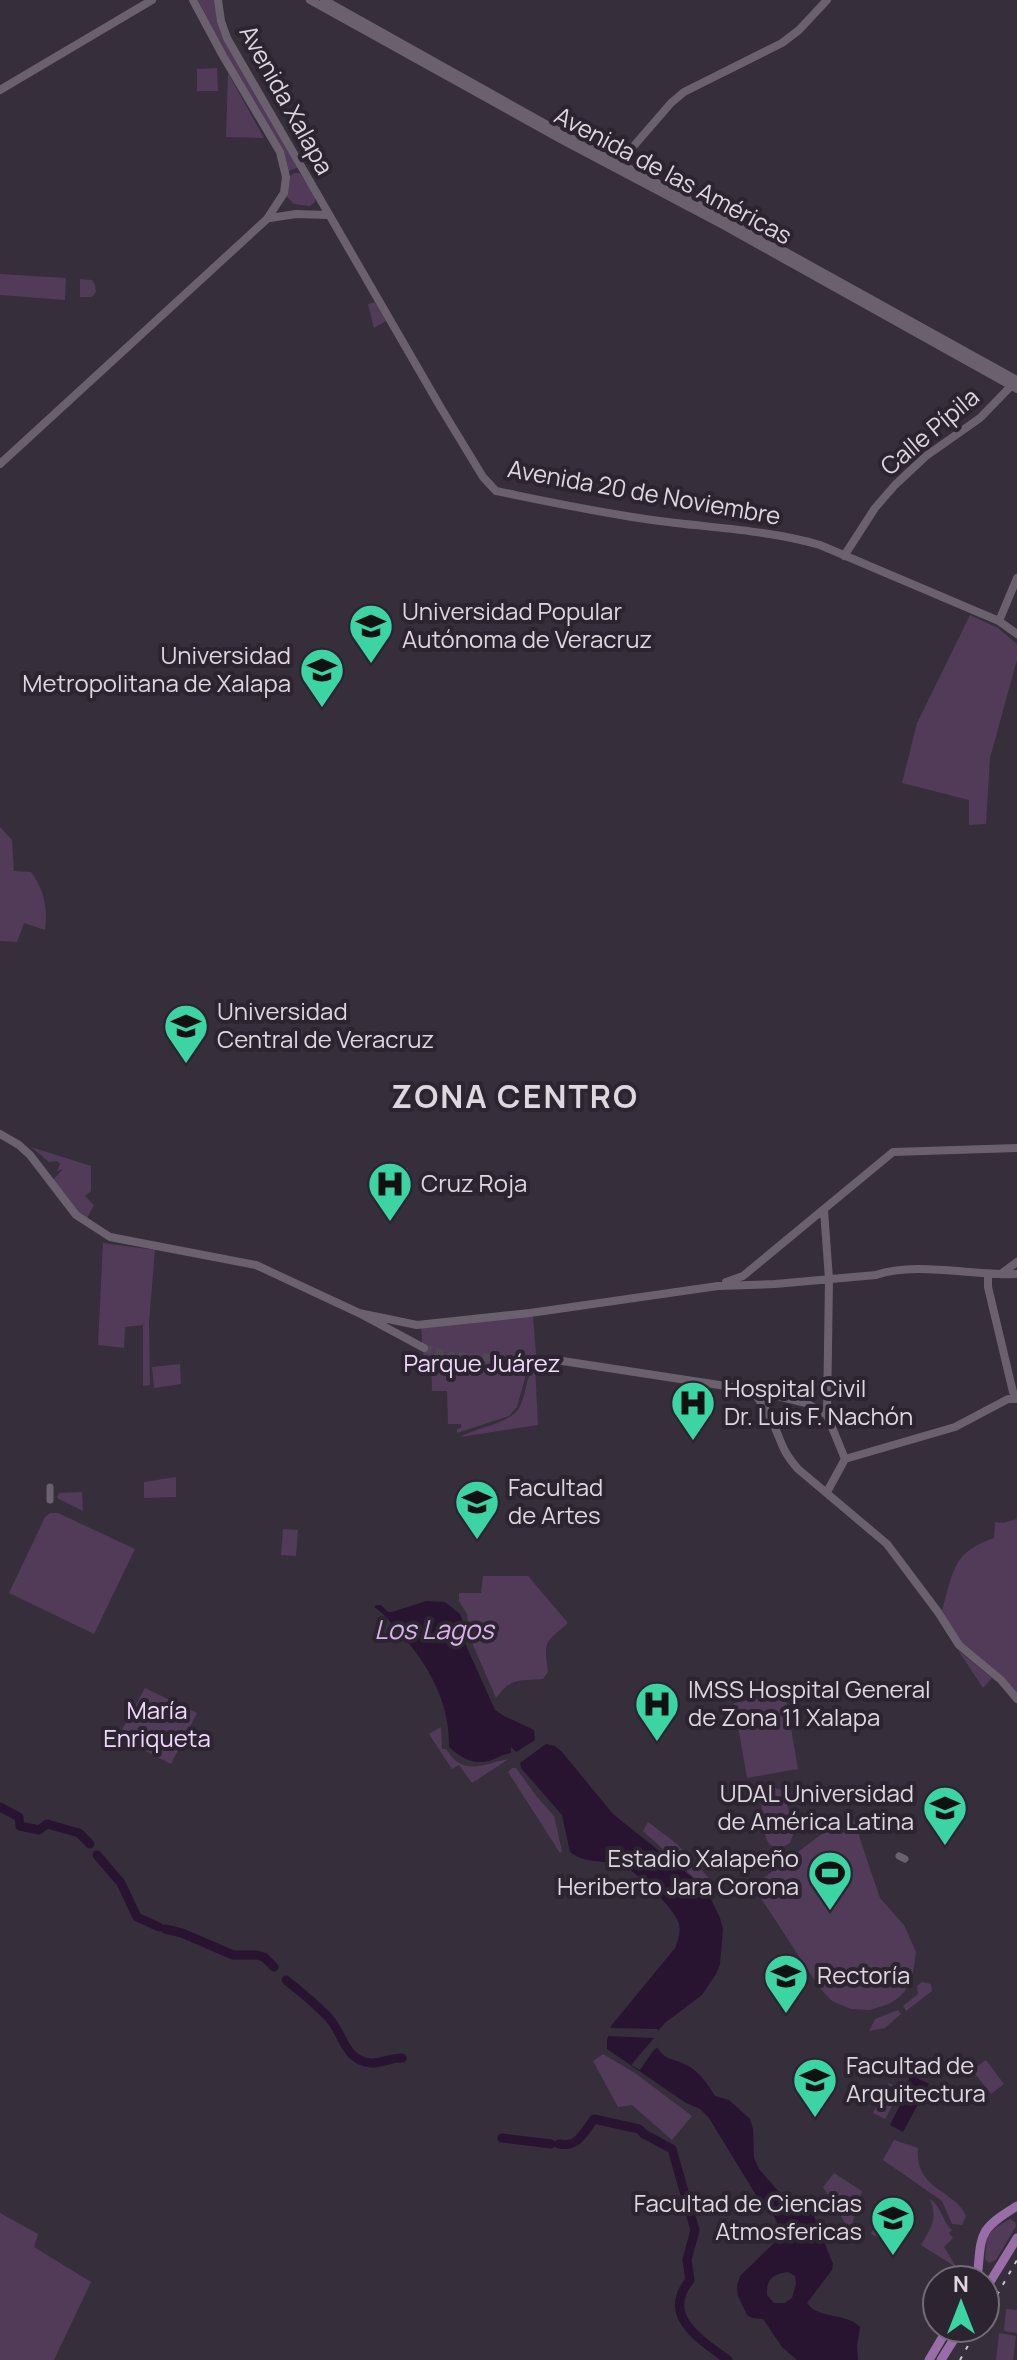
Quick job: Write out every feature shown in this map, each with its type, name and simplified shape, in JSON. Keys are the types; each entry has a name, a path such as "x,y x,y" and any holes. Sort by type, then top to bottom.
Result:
{"main road":[{"path":"0,90 152,0"},
{"name":"Avenida Xalapa","path":"193,0 280,152 286,177 281,199"},
{"name":"Avenida Xalapa","path":"218,0 227,38 328,215"},
{"name":"Avenida de las Américas","path":"310,0 684,202"},
{"name":"Avenida de las Américas","path":"324,0 619,163 723,225 1016,384"},
{"path":"619,163 684,92 782,43 827,0"},
{"path":"286,177 289,172 301,169"},
{"path":"307,214 316,205 318,197"},
{"path":"281,199 285,209 296,214"},
{"path":"0,464 267,219 281,199"},
{"path":"267,219 296,214 328,215"},
{"name":"Avenida 20 de Noviembre","path":"307,214 328,224 339,234"},
{"name":"Avenida 20 de Noviembre","path":"328,215 483,477 496,491 611,513 803,541 999,621 1017,634"},
{"name":"Calle Pípila","path":"844,556 875,508 895,485 926,456 980,418 1016,384"},
{"path":"999,621 1017,578"},
{"path":"0,1134 30,1155 76,1215 110,1237 256,1265 359,1313 422,1347"},
{"path":"718,1286 743,1276 893,1152 1017,1148"},
{"path":"824,1210 829,1279 827,1415 845,1459"},
{"path":"1001,1274 1017,1262"},
{"path":"359,1313 417,1325 530,1313 718,1286 775,1284 907,1270 1016,1275"},
{"path":"827,1492 845,1459 955,1427 1008,1399 1017,1398 988,1287 988,1275"},
{"path":"534,1361 556,1360 752,1390 806,1403 827,1415"},
{"path":"770,1394 802,1396 828,1382"},
{"path":"752,1390 774,1423 787,1457 887,1544 959,1645 1001,1680 1017,1699"},
{"path":"979,2264 982,2235 997,2218 1017,2206"},
{"path":"997,2218 1017,2220"},
{"path":"1001,2265 1017,2238"},
{"path":"980,2257 984,2264 990,2266 998,2266 1004,2260"}],"street":[{"path":"50,1487 50,1500"}],"green space":[{"path":"198,0 214,0 221,32 299,167 287,172"},
{"path":"217,68 218,91 197,91 197,69"},
{"path":"228,73 264,138 226,137"},
{"path":"300,173 315,197 315,202 310,206 294,204 285,195 289,177"},
{"path":"0,274 66,278 65,300 0,295"},
{"path":"80,279 92,280 96,292 92,297 80,297"},
{"path":"375,302 386,321 374,328 368,304"},
{"path":"970,615 998,628 1017,644 1017,660 990,758 986,824 969,825 969,800 902,783 917,723"},
{"path":"0,827 12,840 14,871 31,872 42,892 45,907 45,930 24,923 17,942 0,941"},
{"path":"31,1147 91,1166 91,1191 85,1196 94,1205 85,1222 51,1182 63,1169 57,1171 60,1164 57,1161 49,1162"},
{"path":"380,1168 408,1168 409,1187 380,1187"},
{"path":"103,1243 155,1250 149,1323 150,1385 143,1386 143,1325 125,1327 124,1348 98,1345"},
{"name":"Parque Juárez","path":"533,1316 536,1354 525,1367 517,1407 509,1416 457,1433 461,1424 448,1424 447,1391 432,1391 431,1364 424,1363 421,1327"},
{"path":"180,1364 181,1384 154,1388 152,1367"},
{"path":"535,1365 538,1425 460,1437 515,1413 522,1403 529,1375"},
{"path":"176,1477 176,1497 144,1498 144,1482"},
{"path":"82,1492 83,1511 57,1498 59,1493"},
{"path":"58,1513 135,1549 94,1634 9,1593 45,1517"},
{"path":"1017,1519 1017,1695 961,1644 942,1610 953,1574 962,1557 994,1538 995,1522"},
{"path":"283,1529 298,1530 296,1556 281,1555"},
{"path":"483,1576 528,1576 568,1623 548,1643 548,1672 543,1679 511,1683 496,1698 470,1638 467,1614 459,1601 459,1593 481,1593"},
{"path":"958,1650 992,1678 983,1688"},
{"name":"María Enriqueta","path":"145,1688 197,1713 171,1764 118,1737"},
{"path":"785,1694 798,1769 747,1778 734,1703"},
{"path":"441,1727 442,1749 446,1749 460,1763 475,1766 509,1759 472,1783 459,1765 452,1769 429,1734"},
{"path":"516,1768 554,1816 560,1853 508,1772"},
{"path":"775,1788 782,1790 786,1796 793,1835 790,1843 780,1848 768,1842 762,1816 765,1791"},
{"path":"954,1788 956,1790 934,1819 926,1810"},
{"name":"Estadio Xalapeño Heriberto Jara Corona","path":"851,1812 880,1898 904,1925 916,1952 913,1973 905,1991 889,2004 870,2010 851,2009 832,2001 819,1987 753,1886"},
{"path":"648,1822 677,1844 709,1878 703,1886 643,1831"},
{"path":"922,1982 931,1984 932,1991 906,2011 903,2006 918,1994 917,1986"},
{"path":"898,2010 901,2014 885,2028 869,2031 875,2019"},
{"path":"603,2054 635,2073 692,2116 672,2140 632,2105 618,2107 593,2061"},
{"path":"986,2060 1004,2084 991,2094 972,2070"},
{"path":"889,2083 901,2090 885,2119 873,2113"},
{"path":"894,2140 918,2148 922,2173 961,2207 966,2216 962,2225 952,2224 942,2201 883,2160"},
{"path":"834,2173 862,2191 850,2231 823,2187"},
{"path":"930,2199 952,2230 949,2233 953,2238 944,2247 955,2264 921,2245 933,2218"},
{"path":"0,2213 38,2234 34,2247 91,2282 54,2360 0,2360"},
{"path":"881,2215 892,2221 882,2239 871,2234"},
{"path":"1010,2219 1016,2226 996,2260 989,2263 985,2259 989,2234"},
{"path":"1006,2309 1017,2310 1017,2333 1004,2331"},
{"path":"1001,2333 1016,2336 1013,2360 996,2360"}],"water":[{"name":"Los Lagos","path":"426,1601 445,1602 460,1614 465,1643 495,1710 534,1730 535,1740 516,1752 511,1747 511,1753 486,1762 469,1760 449,1747 442,1700 429,1672 401,1634 374,1607 381,1605 392,1612"},
{"path":"546,1744 555,1746 613,1814 703,1886 710,1897 723,1929 720,1964 702,1995 666,2022 657,2032 654,2042 666,2057 694,2070 715,2096 729,2100 750,2119 754,2158 759,2169 780,2193 812,2211 833,2264 832,2270 807,2303 818,2312 848,2319 860,2327 858,2360 797,2360 782,2347 763,2319 747,2315 737,2286 740,2276 775,2242 780,2231 775,2218 756,2195 709,2118 700,2109 686,2103 607,2049 611,2026 675,1948 679,1924 664,1901 624,1866 583,1859 570,1852 562,1815 520,1763","holes":["788,2272 795,2276 792,2298 785,2303 774,2303 767,2295 772,2278"]},
{"path":"911,2075 929,2084 903,2132 890,2125 908,2089 905,2087"}],"pier":[{"path":"609,2028 658,2029 660,2045 640,2070 631,2065 654,2038 606,2036"}],"waterway":[{"path":"0,1807 19,1817 20,1826 39,1830 47,1824 79,1833 90,1844"},
{"path":"97,1855 121,1883 137,1917 159,1927"},
{"path":"165,1929 233,1955 264,1957 274,1967"},
{"path":"286,1980 329,2018 355,2057 371,2063 402,2058"},
{"path":"559,2144 576,2141 594,2119 639,2129 672,2149 695,2230 687,2260 690,2280 679,2305 682,2316 696,2335 728,2360"},
{"path":"502,2138 551,2144"}],"tunnel":[{"path":"424,1348 450,1356 531,1360"}],"railway":[{"path":"1001,2288 1017,2260"},
{"path":"960,2360 969,2344"}],"place":[{"name":"Universidad Popular Autónoma de Veracruz","path":"371,665"},
{"name":"Universidad Metropolitana de Xalapa","path":"322,709"},
{"name":"Universidad Central de Veracruz","path":"186,1065"},
{"name":"Cruz Roja","path":"390,1223"},
{"name":"Hospital Civil Dr. Luis F. Nachón","path":"693,1442"},
{"name":"Facultad de Artes","path":"477,1541"},
{"name":"IMSS Hospital General de Zona 11 Xalapa","path":"657,1743"},
{"name":"UDAL Universidad de América Latina","path":"945,1847"},
{"name":"Estadio Xalapeño Heriberto Jara Corona","path":"830,1912"},
{"name":"Rectoría","path":"786,2015"},
{"name":"Facultad de Arquitectura","path":"815,2119"},
{"name":"Facultad de Ciencias Atmosfericas","path":"893,2257"}],"district":[{"name":"ZONA CENTRO","path":"515,1097"}]}
